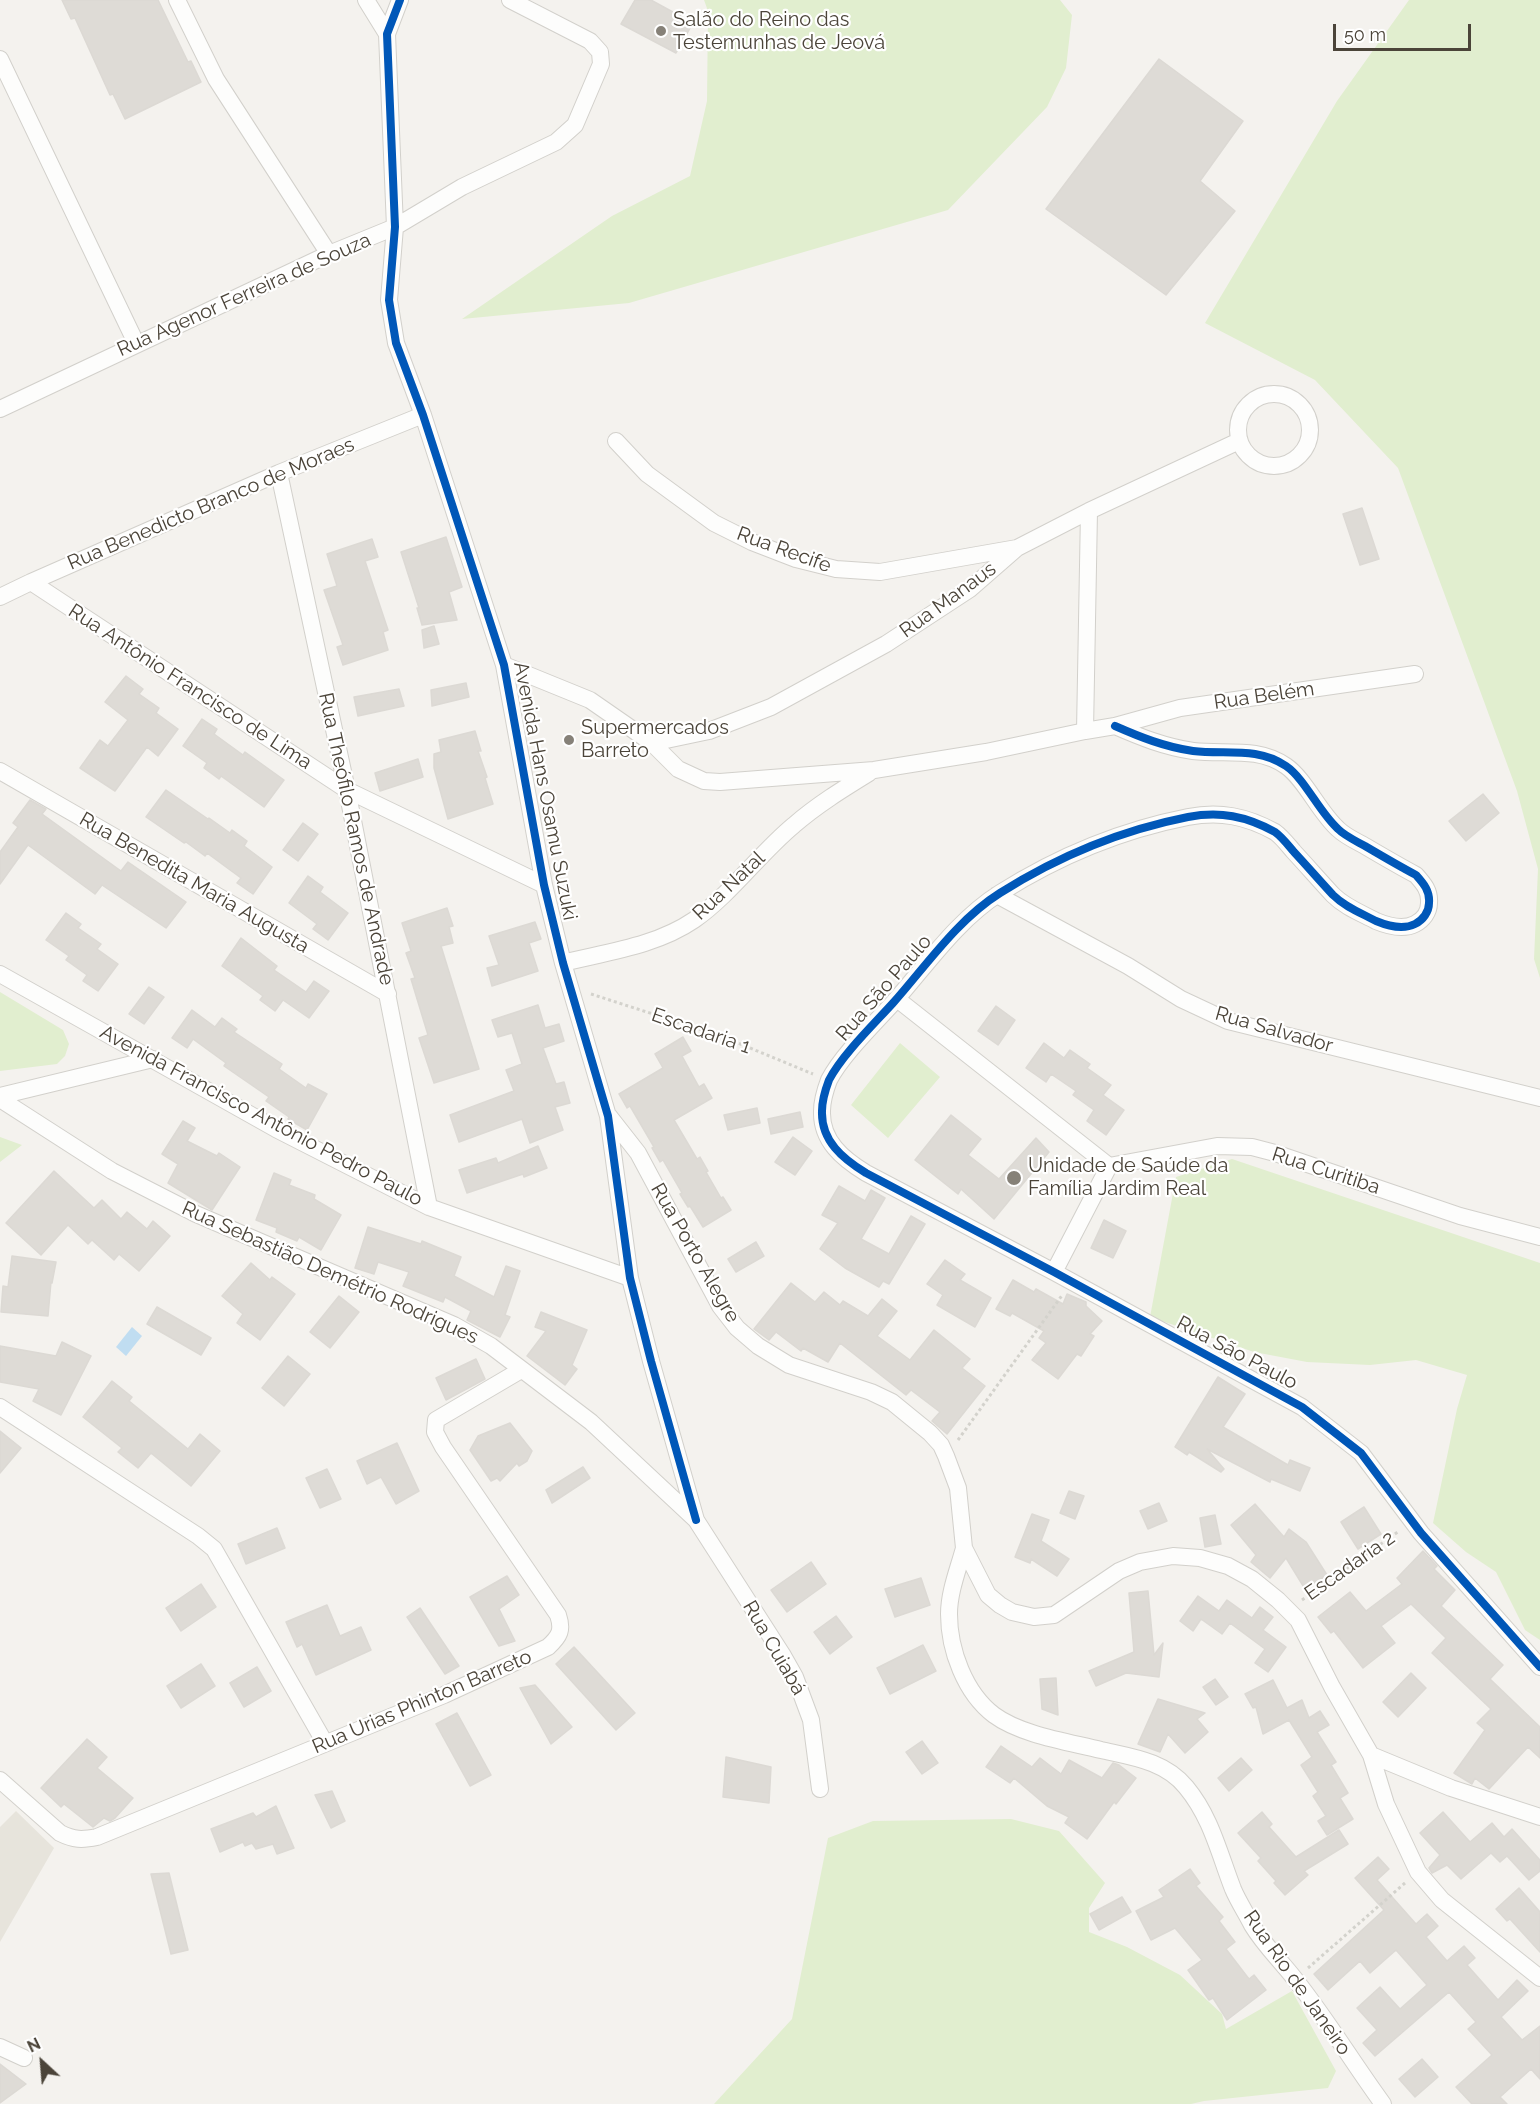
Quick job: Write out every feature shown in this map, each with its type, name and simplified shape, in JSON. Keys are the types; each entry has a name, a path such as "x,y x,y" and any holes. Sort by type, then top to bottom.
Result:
{"street":[{"path":"177,0 216,79 329,254"},
{"path":"366,0 387,34"},
{"name":"Avenida Hans Osamu Suzuki","path":"400,0 387,34 395,227 389,300 396,343 423,415 504,665 544,885 563,963 608,1116 630,1278 696,1520"},
{"name":"Rua Agenor Ferreira de Souza","path":"0,409 329,254 395,227 462,187 556,142 574,125 602,64 600,52 591,40 510,0"},
{"path":"0,59 136,343"},
{"path":"1275,393 1286,395 1304,409 1310,419 1311,432 1308,444 1291,462 1279,466 1266,465 1254,460 1245,452 1239,441 1239,418 1253,400 1264,395 1275,393"},
{"name":"Rua Benedicto Branco de Moraes","path":"0,597 279,473 423,415"},
{"name":"Rua Recife","path":"616,441 647,474 714,523 752,542 836,570 880,572 1017,548"},
{"name":"Rua Manaus","path":"652,743 709,731 771,707 886,644 970,589 1017,548 1089,511 1239,441"},
{"name":"Rua Theófilo Ramos de Andrade","path":"279,473 347,790 429,1207"},
{"path":"1085,731 1089,511"},
{"name":"Rua Antônio Francisco de Lima","path":"31,582 347,790 544,885"},
{"path":"504,665 590,700 652,743 678,769 704,781 720,782 874,770 986,752 1115,726"},
{"name":"Rua Belém","path":"1115,726 1180,708 1415,674"},
{"name":"Rua São Paulo","path":"1115,726 1151,742 1173,748 1196,752 1239,751 1262,754 1286,766 1324,815 1340,831 1416,875 1429,892 1429,906 1422,920 1409,927 1398,928 1381,923 1346,906 1278,834 1254,821 1217,813 1156,824 1118,836 1042,868 997,895 963,922 851,1050 829,1081 822,1110 824,1132 834,1148 850,1163 1302,1407 1320,1420 1361,1453 1412,1522 1540,1666"},
{"name":"Rua Natal","path":"563,963 644,944 694,919 793,825 837,792 874,770"},
{"name":"Rua Benedita Maria Augusta","path":"0,771 388,994"},
{"name":"Rua Salvador","path":"997,895 1128,966 1181,999 1228,1021 1540,1098"},
{"name":"Avenida Francisco Antônio Pedro Paulo","path":"0,974 276,1129 429,1207 630,1278"},
{"path":"897,999 1108,1166 1054,1272"},
{"path":"0,1097 153,1059"},
{"name":"Rua Sebastião Demétrio Rodrigues","path":"0,1097 57,1137 123,1176 196,1214 454,1325 491,1346 591,1422 696,1520"},
{"name":"Rua Porto Alegre","path":"608,1116 638,1153 720,1306 737,1328 758,1346 789,1365 871,1392 892,1402 941,1445 958,1488 964,1548 988,1595 1012,1612 1034,1617 1054,1615 1119,1571 1140,1562 1173,1556 1200,1558 1228,1566 1252,1579 1298,1620 1332,1687 1371,1755"},
{"name":"Rua Curitiba","path":"1108,1166 1217,1146 1252,1147 1286,1156 1460,1216 1540,1237"},
{"name":"Rua Urias Phinton Barreto","path":"0,1780 60,1833 72,1839 84,1840 444,1695 549,1647 559,1638 561,1626 558,1615 435,1432 436,1420 521,1370"},
{"path":"0,1407 198,1536 214,1549 325,1743"},
{"name":"Rua Cuiabá","path":"696,1520 795,1677 811,1720 820,1789"},
{"name":"Rua Rio de Janeiro","path":"964,1548 952,1590 949,1614 951,1638 965,1681 978,1700 994,1715 1013,1725 1044,1737 1151,1762 1169,1771 1185,1784 1202,1807 1234,1890 1253,1926 1295,1979 1383,2104"},
{"path":"1371,1755 1451,1788 1540,1817"},
{"path":"1371,1755 1386,1804 1418,1872 1442,1900 1540,1978"},
{"path":"0,2047 24,2058"}],"path":[{"path":"946,1456 1071,1283"},
{"path":"1295,1979 1418,1872"}],"shaded area":[{"path":"16,1811 54,1848 0,1942 0,1827"}],"green space":[{"path":"704,0 1060,0 1072,15 1066,68 1047,107 948,210 629,303 462,319 612,216 690,176 707,101 708,11"},
{"path":"1409,0 1540,0 1540,978 1534,959 1538,869 1517,791 1398,468 1315,380 1205,323 1337,101"},
{"path":"0,992 63,1030 69,1044 65,1056 57,1064 0,1071"},
{"path":"900,1043 940,1077 888,1138 851,1105"},
{"path":"0,1137 22,1145 0,1162"},
{"path":"1232,1159 1540,1263 1540,1640 1525,1630 1496,1572 1466,1552 1433,1523 1457,1409 1467,1375 1416,1360 1370,1365 1307,1362 1254,1352 1150,1317 1176,1177"},
{"path":"1011,1819 1059,1831 1105,1883 1089,1908 1089,1932 1127,1947 1180,1975 1222,2014 1226,2029 1292,1991 1336,2071 1328,2088 1191,2104 714,2104 792,2019 828,1838 873,1821"}],"water":[{"path":"132,1327 142,1336 126,1356 116,1347"}],"building":[{"path":"62,0 158,0 188,62 191,61 201,82 125,119 113,94 110,95 75,18 71,19"},
{"name":"Salão do Reino das Testemunhas de Jeová","path":"635,0 651,0 693,23 676,53 621,24"},
{"path":"1159,59 1243,121 1200,181 1235,211 1166,295 1046,209"},
{"path":"1362,508 1379,559 1360,565 1343,514"},
{"path":"446,537 462,587 449,592 457,620 422,625 417,608 419,608 401,552"},
{"path":"372,539 378,557 365,561 388,630 383,632 388,650 343,665 337,647 343,645 324,590 337,586 327,554"},
{"path":"434,626 439,644 424,648 422,630"},
{"path":"126,676 143,689 139,694 159,708 156,713 178,729 158,756 147,747 115,791 80,768 100,740 108,746 128,720 105,702"},
{"path":"466,683 469,697 432,706 431,690"},
{"path":"399,689 404,706 358,716 354,697"},
{"path":"202,719 217,729 214,734 243,755 245,752 284,780 264,807 221,776 219,779 204,768 207,763 183,746"},
{"path":"475,731 481,751 478,751 493,804 448,819 434,768 434,754 441,752 439,740"},
{"path":"418,759 423,777 380,791 375,773"},
{"path":"166,790 230,833 232,830 247,841 244,846 272,867 253,894 237,883 241,878 207,853 205,856 146,817"},
{"path":"1483,794 1499,813 1466,841 1449,821"},
{"path":"30,800 46,809 42,814 121,871 128,862 186,902 166,928 102,885 95,894 28,845 0,884 0,852 18,827 13,823"},
{"path":"303,823 318,834 298,861 283,850"},
{"path":"308,876 323,887 320,892 348,913 328,940 313,929 317,924 289,903"},
{"path":"447,908 453,926 449,927 453,943 441,946 479,1069 434,1083 419,1038 428,1035 411,979 415,978 406,953 411,951 402,923"},
{"path":"66,913 81,924 78,928 101,944 97,949 118,964 98,991 83,981 87,975 66,960 69,956 46,940"},
{"path":"535,922 541,939 529,943 538,971 492,986 487,968 499,965 489,936"},
{"path":"241,938 277,966 274,970 306,992 314,981 329,991 309,1018 283,1000 275,1011 260,1000 263,996 222,966"},
{"path":"149,987 164,997 144,1024 129,1014"},
{"path":"538,1005 545,1028 559,1024 564,1041 543,1048 556,1084 564,1082 570,1103 555,1107 563,1130 530,1143 522,1119 459,1142 450,1115 514,1091 506,1070 522,1064 512,1033 498,1037 492,1020"},
{"path":"996,1006 1015,1020 998,1045 978,1031"},
{"path":"192,1010 215,1027 222,1018 237,1029 234,1032 282,1064 279,1069 306,1088 308,1084 327,1094 307,1130 288,1119 289,1117 266,1101 269,1097 224,1066 226,1063 193,1039 187,1048 172,1038"},
{"path":"683,1037 691,1051 682,1056 699,1087 704,1084 712,1098 674,1120 697,1159 700,1157 721,1198 723,1197 731,1210 703,1227 680,1194 682,1193 663,1160 660,1162 630,1106 627,1108 619,1094 663,1068 655,1054"},
{"path":"1044,1043 1064,1058 1070,1050 1090,1064 1087,1068 1111,1085 1103,1095 1124,1110 1106,1135 1087,1121 1094,1110 1073,1095 1076,1091 1051,1074 1046,1082 1026,1068"},
{"path":"757,1108 760,1123 728,1130 724,1115"},
{"path":"800,1112 803,1127 771,1134 768,1119"},
{"path":"951,1115 981,1139 968,1155 999,1179 1036,1138 1049,1152 994,1219 961,1189 958,1194 915,1160"},
{"path":"183,1121 195,1128 187,1141 217,1156 219,1153 240,1167 212,1210 168,1183 178,1164 162,1154"},
{"path":"793,1137 812,1151 795,1175 775,1162"},
{"path":"538,1146 547,1168 467,1193 459,1170 496,1158 498,1163"},
{"path":"54,1171 94,1208 102,1200 121,1219 127,1212 147,1229 153,1221 170,1236 139,1271 119,1254 114,1260 92,1240 88,1244 68,1225 41,1255 6,1223"},
{"path":"274,1173 291,1180 289,1185 315,1195 314,1199 341,1215 321,1250 299,1237 297,1241 276,1232 277,1228 256,1220"},
{"path":"839,1186 865,1201 871,1190 885,1198 861,1239 889,1254 911,1216 925,1224 889,1284 883,1281 879,1287 845,1268 820,1249 838,1223 822,1215"},
{"path":"1104,1220 1126,1231 1113,1258 1091,1248"},
{"path":"368,1227 421,1244 422,1241 461,1257 454,1276 494,1297 506,1266 520,1271 505,1315 510,1317 500,1337 467,1320 471,1311 445,1297 443,1302 403,1286 409,1272 378,1262 374,1274 355,1268"},
{"path":"756,1242 764,1256 736,1272 728,1259"},
{"path":"12,1256 56,1262 51,1282 48,1316 1,1312 3,1286 8,1287"},
{"path":"945,1260 965,1274 960,1280 991,1298 975,1327 937,1305 943,1295 927,1284"},
{"path":"251,1263 270,1280 272,1277 295,1294 260,1340 237,1323 243,1314 222,1296"},
{"path":"1013,1280 1034,1292 1036,1289 1063,1304 1067,1294 1086,1302 1086,1306 1102,1321 1090,1334 1094,1336 1081,1356 1077,1354 1058,1379 1032,1360 1046,1343 1039,1338 1044,1331 1012,1313 1010,1316 996,1309"},
{"path":"791,1283 815,1302 824,1292 840,1305 843,1301 868,1316 882,1299 897,1311 877,1336 910,1360 934,1330 970,1359 962,1368 985,1386 947,1434 932,1421 940,1412 911,1390 906,1395 840,1343 828,1362 803,1348 801,1351 776,1332 769,1340 754,1329"},
{"path":"339,1296 359,1312 330,1348 310,1332"},
{"path":"157,1307 211,1338 201,1355 147,1324"},
{"path":"541,1312 587,1330 572,1365 577,1369 565,1385 527,1356 546,1331 535,1327"},
{"path":"62,1342 91,1356 61,1415 33,1401 39,1389 0,1382 0,1346 56,1356"},
{"path":"288,1356 310,1374 284,1406 262,1388"},
{"path":"476,1359 485,1379 446,1400 436,1378"},
{"path":"1218,1377 1245,1394 1223,1427 1288,1465 1290,1460 1310,1468 1300,1491 1271,1479 1270,1482 1207,1449 1224,1469 1221,1472 1189,1452 1187,1455 1175,1447"},
{"path":"112,1381 132,1397 129,1401 188,1449 200,1434 220,1451 191,1486 151,1453 138,1468 118,1452 122,1448 83,1417"},
{"path":"510,1423 532,1451 527,1461 519,1466 517,1463 500,1481 497,1478 491,1481 470,1450 478,1436"},
{"path":"0,1431 21,1448 0,1473"},
{"path":"397,1443 419,1491 396,1504 381,1477 367,1484 357,1461"},
{"path":"583,1467 590,1478 552,1503 546,1490"},
{"path":"327,1469 341,1499 320,1508 306,1478"},
{"path":"1069,1491 1084,1496 1075,1519 1060,1513"},
{"path":"1159,1503 1167,1521 1148,1529 1140,1511"},
{"path":"1255,1504 1284,1537 1289,1529 1306,1542 1327,1575 1305,1589 1286,1558 1270,1578 1251,1562 1256,1555 1231,1525"},
{"path":"1364,1507 1381,1534 1358,1549 1341,1522"},
{"path":"1032,1514 1049,1520 1041,1541 1069,1559 1057,1576 1031,1559 1030,1563 1015,1557"},
{"path":"1215,1515 1221,1544 1205,1547 1200,1518"},
{"path":"277,1528 285,1548 246,1564 238,1544"},
{"path":"1423,1551 1437,1566 1434,1569 1455,1590 1441,1606 1503,1665 1490,1679 1540,1727 1540,1758 1528,1747 1489,1789 1475,1778 1472,1784 1454,1773 1485,1730 1477,1723 1491,1709 1432,1653 1446,1638 1411,1604 1381,1626 1395,1643 1363,1668 1334,1631 1331,1633 1318,1617 1350,1592 1366,1611 1402,1584 1397,1578"},
{"path":"811,1562 826,1584 787,1612 771,1590"},
{"path":"507,1576 519,1595 499,1609 515,1641 499,1646 470,1597"},
{"path":"921,1578 930,1605 895,1617 885,1589"},
{"path":"201,1584 216,1607 181,1631 166,1608"},
{"path":"1148,1591 1154,1655 1163,1643 1159,1677 1126,1673 1096,1686 1089,1671 1134,1652 1129,1593"},
{"path":"1198,1596 1219,1611 1227,1600 1252,1618 1260,1607 1273,1617 1263,1630 1286,1647 1268,1672 1255,1663 1265,1649 1230,1623 1222,1634 1201,1619 1193,1631 1180,1621"},
{"path":"327,1605 340,1636 361,1627 371,1650 316,1675 302,1644 297,1647 286,1622"},
{"path":"420,1608 459,1666 445,1674 407,1617"},
{"path":"836,1616 852,1637 830,1654 814,1632"},
{"path":"923,1645 936,1671 890,1694 877,1668"},
{"path":"574,1647 635,1713 616,1730 556,1664"},
{"path":"201,1664 215,1686 181,1708 167,1686"},
{"path":"257,1667 271,1691 244,1707 230,1683"},
{"path":"1411,1673 1426,1688 1398,1717 1383,1702"},
{"path":"1056,1678 1058,1715 1042,1709 1040,1679"},
{"path":"1215,1679 1228,1697 1216,1705 1203,1687"},
{"path":"1273,1680 1287,1708 1302,1700 1309,1718 1320,1711 1329,1725 1317,1732 1336,1762 1331,1765 1348,1793 1340,1798 1353,1819 1327,1835 1318,1821 1326,1816 1313,1796 1318,1792 1301,1765 1312,1757 1289,1720 1263,1734 1256,1707 1253,1708 1245,1694"},
{"path":"535,1685 572,1727 551,1744 520,1688"},
{"path":"1158,1699 1205,1713 1197,1719 1208,1732 1185,1753 1168,1734 1160,1752 1138,1744"},
{"path":"457,1713 491,1775 470,1786 436,1724"},
{"path":"87,1739 107,1757 97,1768 133,1798 115,1818 110,1821 104,1818 93,1827 64,1804 61,1807 41,1788"},
{"path":"922,1741 938,1763 922,1774 906,1752"},
{"path":"1001,1746 1032,1767 1040,1758 1061,1774 1069,1760 1102,1778 1113,1763 1136,1778 1116,1804 1114,1802 1087,1839 1065,1823 1069,1817 1047,1806 1014,1778 1010,1783 986,1767"},
{"path":"726,1757 771,1767 769,1803 723,1797"},
{"path":"1241,1758 1252,1770 1229,1791 1218,1778"},
{"path":"332,1791 345,1821 331,1828 315,1795"},
{"path":"276,1806 294,1848 277,1854 273,1844 256,1849 252,1843 245,1846 243,1842 220,1852 211,1829 253,1813 256,1817"},
{"path":"1262,1812 1272,1824 1269,1827 1296,1857 1339,1830 1348,1844 1304,1871 1308,1875 1285,1895 1258,1861 1261,1858 1238,1833"},
{"path":"1443,1812 1470,1842 1492,1823 1504,1837 1512,1829 1540,1860 1540,1871 1529,1880 1507,1856 1500,1862 1491,1853 1461,1879 1447,1865 1432,1873 1429,1868 1440,1855 1420,1833"},
{"path":"1378,1857 1389,1869 1377,1880 1416,1924 1427,1914 1438,1926 1426,1937 1447,1961 1464,1946 1475,1958 1467,1965 1498,2000 1517,1980 1528,1991 1501,2017 1522,2040 1540,2026 1540,2079 1531,2069 1500,2097 1507,2104 1472,2104 1456,2087 1492,2055 1468,2029 1476,2022 1449,1992 1375,2056 1363,2043 1377,2030 1357,2008 1380,1987 1400,2009 1427,1985 1396,1950 1370,1973 1360,1961 1328,1990 1314,1974 1384,1910 1355,1878"},
{"path":"1190,1869 1200,1883 1196,1886 1223,1917 1219,1921 1235,1942 1226,1949 1249,1979 1254,1975 1266,1990 1227,2020 1213,1998 1209,2000 1188,1970 1202,1960 1175,1928 1151,1940 1136,1911 1164,1897 1159,1890"},
{"path":"169,1873 188,1950 171,1954 151,1874"},
{"path":"1519,1888 1540,1912 1540,1952 1510,1919 1507,1921 1496,1909"},
{"path":"1122,1897 1131,1912 1099,1930 1090,1914"},
{"path":"1422,2059 1438,2077 1415,2097 1399,2079"},
{"path":"0,2064 26,2084 0,2103"}],"cycle path":[{"path":"400,0 387,34 395,227 389,300 396,343 423,415 504,665 544,885 563,963 608,1116 630,1278 696,1520"},
{"path":"1115,726 1173,747 1205,752 1241,752 1264,756 1286,766 1341,832 1416,875 1429,895 1428,910 1418,922 1406,927 1385,924 1353,910 1333,895 1278,834 1254,822 1233,816 1188,817 1139,829 1091,846 1044,868 1000,893 970,916 943,944 850,1050 829,1080 822,1111 829,1140 849,1162 866,1173 1302,1407 1361,1453 1421,1533 1540,1667"}],"place":[{"name":"Salão do Reino das Testemunhas de Jeová","path":"661,31"},
{"name":"Supermercados Barreto","path":"569,740"},
{"name":"Unidade de Saúde da Família Jardim Real","path":"1014,1178"}]}
